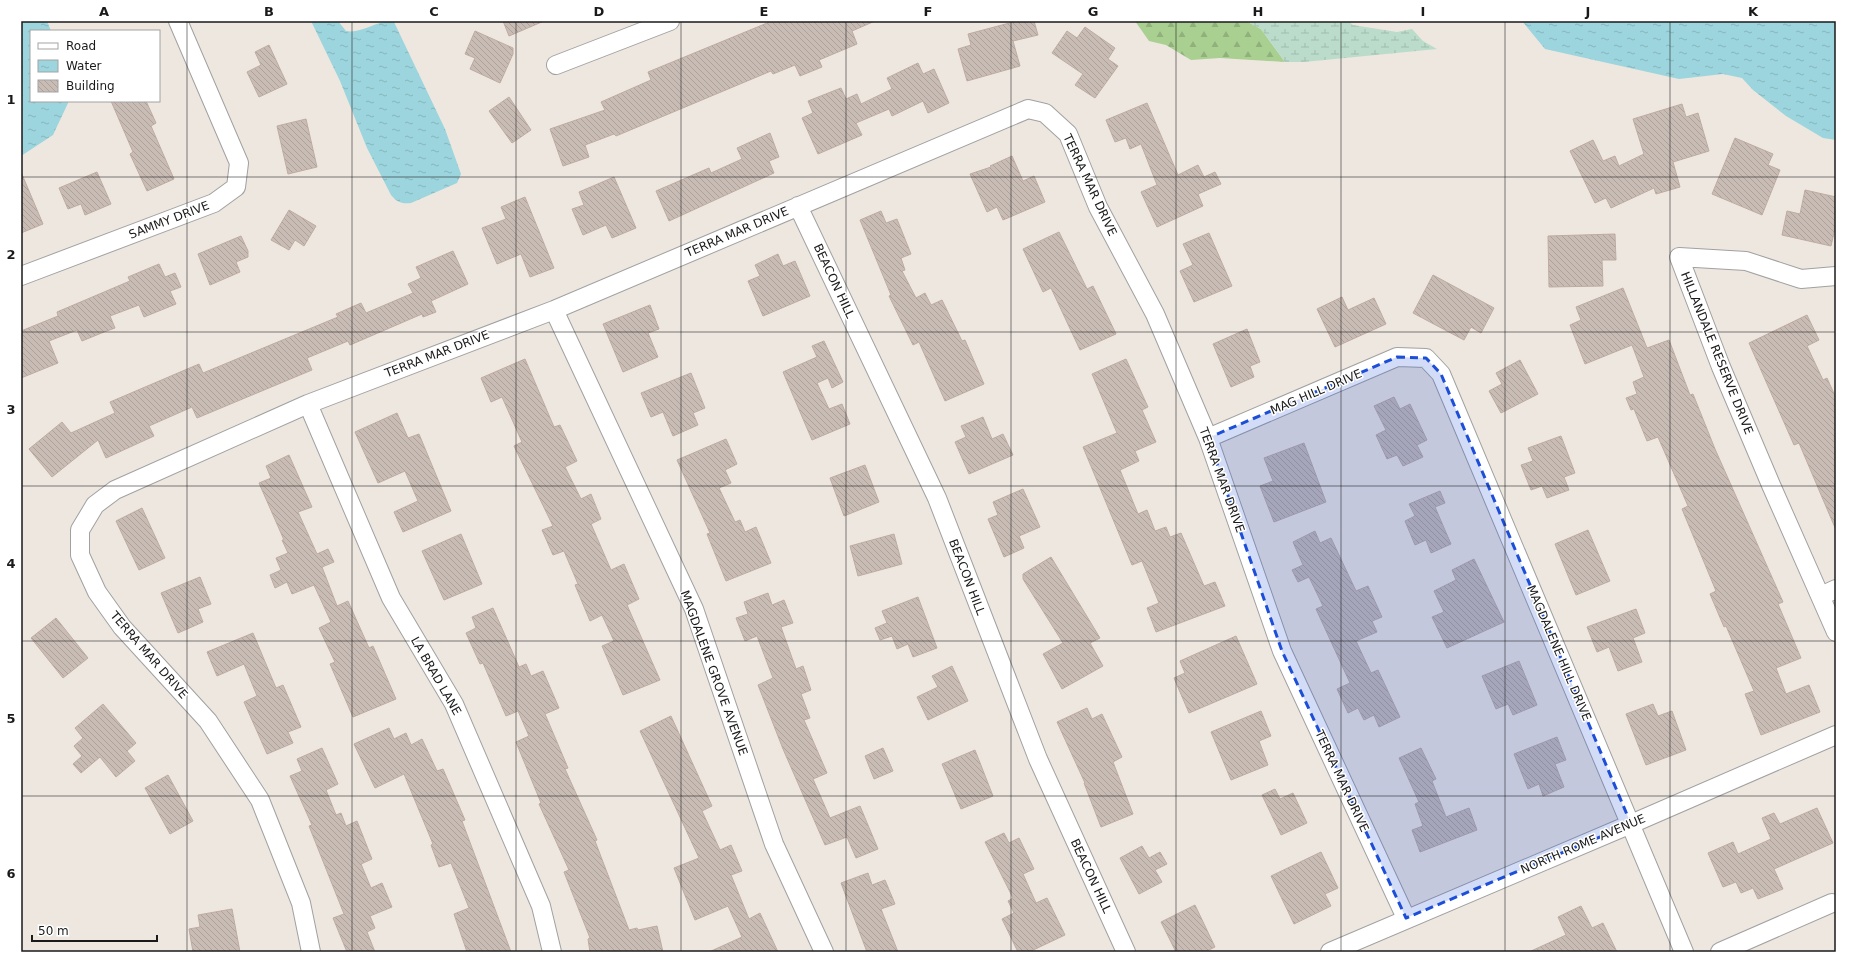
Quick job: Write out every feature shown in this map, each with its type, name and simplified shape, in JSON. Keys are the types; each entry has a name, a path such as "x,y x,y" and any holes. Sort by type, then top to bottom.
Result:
{"street":[{"name":"SAMMY DRIVE","path":"21,276 214,203 236,187 240,163 178,21"},
{"path":"556,65 670,21"},
{"name":"TERRA MAR DRIVE","path":"310,952 301,902 260,800 208,720 122,627 97,592 80,555 80,530 95,505 115,490 308,404 554,310 1028,109 1045,113 1068,134 1098,207 1155,314 1208,438 1282,651 1406,918"},
{"name":"BEACON HILL","path":"798,206 937,498 1038,759 1126,952"},
{"name":"HILLANDALE RESERVE DRIVE","path":"1836,276 1801,280 1746,261 1679,257 1733,395 1771,485 1828,593 1836,632"},
{"name":"MAGDALENE GROVE AVENUE","path":"554,310 694,609 774,844 824,952"},
{"name":"MAG HILL DRIVE","path":"1208,438 1397,357 1426,358"},
{"name":"MAGDALENE HILL DRIVE","path":"1426,358 1441,374 1632,824 1684,952"},
{"name":"LA BRAD LANE","path":"308,404 391,598 454,704 541,906 552,952"},
{"name":"NORTH ROME AVENUE","path":"1330,952 1406,918 1632,824 1836,735"},
{"path":"1720,952 1832,903"}],"highlighted area":[{"path":"1397,357 1426,358 1441,374 1631,824 1406,918 1282,651 1208,438"}],"green space":[{"path":"1135,21 1246,21 1261,29 1285,62 1220,58 1191,60 1166,45 1149,41"},
{"path":"1246,21 1348,21 1353,25 1397,32 1412,29 1423,41 1437,49 1304,62 1285,62 1261,29"}],"water":[{"path":"21,21 47,21 51,30 30,30 30,102 69,102 53,135 21,156"},
{"path":"311,21 338,21 346,31 364,29 382,23 394,22 445,129 461,174 457,183 411,203 400,202 391,195 367,148 340,81"},
{"path":"1522,21 1836,21 1836,140 1823,138 1786,116 1753,90 1742,78 1723,74 1679,79 1545,49"}],"building":[{"path":"503,21 544,21 509,36"},
{"path":"772,21 875,21 852,31 857,44 819,60 822,67 800,76 795,65 773,74 771,71 616,136 614,134 585,145 589,157 563,166 550,129 605,110 601,102 651,80 648,72"},
{"path":"1017,21 1034,21 1038,35 1013,41 1020,66 967,81 958,49 971,45 968,34"},
{"path":"1085,27 1115,48 1108,59 1118,66 1095,98 1075,85 1083,74 1052,53 1067,31 1077,38"},
{"path":"475,31 513,48 513,54 500,83 470,69 475,58 465,54"},
{"path":"269,45 287,84 259,97 247,72 261,65 255,52"},
{"path":"918,63 923,74 934,69 949,103 928,113 923,101 892,116 889,109 856,123 862,135 818,154 802,118 813,113 808,101 841,88 846,99 857,94 861,104 892,89 887,78"},
{"path":"509,97 531,130 512,143 489,111"},
{"path":"111,102 146,102 156,123 151,126 174,179 147,191 130,154 133,152"},
{"path":"1147,103 1178,175 1198,165 1204,177 1215,172 1221,184 1198,194 1203,206 1157,227 1141,192 1157,185 1141,144 1130,149 1126,138 1115,142 1106,120"},
{"path":"1682,104 1686,117 1698,113 1709,151 1673,162 1680,187 1656,194 1654,188 1611,208 1606,198 1595,203 1570,151 1593,140 1603,161 1615,156 1619,166 1644,154 1633,119"},
{"path":"306,119 317,167 288,174 277,126"},
{"path":"770,133 779,157 769,161 774,173 669,221 656,191 709,168 711,173 742,159 737,148"},
{"path":"1735,138 1773,154 1768,165 1780,170 1762,215 1712,194"},
{"path":"1012,156 1023,181 1034,176 1045,202 1003,220 997,207 987,212 970,174 991,167 990,166"},
{"path":"21,172 43,224 21,233"},
{"path":"97,172 111,204 85,215 81,204 68,209 59,188"},
{"path":"614,177 636,228 612,238 606,225 583,235 572,209 584,205 579,192"},
{"path":"1805,190 1836,197 1836,224 1831,246 1782,235 1787,211 1800,214"},
{"path":"525,197 554,268 530,277 521,254 497,264 482,228 506,219 501,207"},
{"path":"289,210 316,226 304,246 295,240 289,250 271,240"},
{"path":"881,211 886,223 897,219 911,254 901,258 905,270 902,271 916,298 925,293 931,305 942,300 962,341 965,340 984,384 945,401 919,342 913,345 889,296 891,295 860,220"},
{"path":"1059,232 1087,289 1093,286 1116,334 1080,350 1051,288 1043,292 1023,249"},
{"path":"1209,233 1232,286 1194,302 1180,271 1193,265 1183,244"},
{"path":"1615,234 1616,260 1602,260 1603,286 1549,287 1548,236"},
{"path":"241,236 248,251 248,257 236,262 240,272 210,285 198,254"},
{"path":"453,251 468,284 431,301 436,312 423,317 422,314 350,345 348,341 307,358 312,370 197,418 192,407 149,426 154,436 106,458 98,440 52,477 29,449 62,422 71,433 115,413 110,402 199,364 203,373 338,317 336,314 361,303 366,313 413,293 408,284 421,278 416,267"},
{"path":"778,254 783,266 795,261 810,296 763,316 748,281 760,276 755,265"},
{"path":"159,264 165,277 175,273 181,287 170,291 176,304 144,317 139,305 110,316 115,328 82,341 77,330 49,341 58,363 21,378 21,331 58,316 57,312 130,281 128,277"},
{"path":"1433,275 1494,308 1481,333 1471,327 1464,340 1413,313"},
{"path":"1623,288 1647,348 1669,340 1690,395 1693,394 1715,449 1783,602 1778,604 1801,658 1776,668 1786,694 1809,685 1820,712 1761,735 1745,694 1754,691 1726,626 1724,627 1710,594 1716,591 1682,509 1688,506 1658,437 1647,441 1634,409 1631,410 1626,398 1637,394 1633,382 1644,377 1632,345 1585,364 1570,325 1581,320 1576,307"},
{"path":"1342,297 1348,310 1374,298 1386,324 1335,347 1317,309"},
{"path":"650,305 659,329 648,333 658,357 623,372 603,324"},
{"path":"1807,315 1819,340 1807,346 1823,380 1827,378 1836,398 1836,530 1799,443 1794,445 1749,343"},
{"path":"1247,329 1260,362 1250,366 1254,377 1231,387 1213,344"},
{"path":"824,341 843,382 832,388 828,378 817,383 829,409 842,404 850,424 812,440 783,372 817,357 812,346"},
{"path":"525,359 554,427 560,425 577,461 565,467 581,499 591,494 601,519 591,524 611,570 624,564 639,599 627,605 660,680 623,695 602,646 614,641 602,615 590,621 575,585 578,584 564,551 553,555 542,530 553,526 514,446 522,442 502,397 491,402 481,378"},
{"path":"1126,359 1148,407 1142,410 1156,442 1135,451 1139,461 1120,470 1138,514 1147,510 1155,531 1166,527 1170,537 1181,533 1204,586 1215,582 1225,606 1156,632 1147,608 1159,603 1142,561 1132,565 1083,447 1117,433 1092,374"},
{"path":"1520,360 1538,394 1501,413 1489,391 1502,384 1496,373"},
{"path":"691,373 705,408 693,413 698,425 673,436 663,412 651,417 641,393"},
{"path":"1394,397 1400,409 1410,404 1427,440 1417,445 1423,457 1403,466 1397,455 1387,459 1376,435 1386,430 1374,406"},
{"path":"397,413 408,438 419,434 451,511 403,532 394,512 418,501 405,471 378,483 355,432"},
{"path":"983,417 992,439 1003,434 1013,455 969,474 955,442 966,437 961,426"},
{"path":"1561,436 1575,473 1564,477 1569,490 1547,498 1542,486 1531,490 1521,465 1533,461 1528,448"},
{"path":"726,439 737,464 725,470 731,483 719,488 735,522 740,520 745,532 756,527 771,563 726,581 707,534 710,533 677,460"},
{"path":"1304,443 1326,502 1274,522 1260,486 1273,481 1264,458"},
{"path":"289,455 312,507 298,512 317,554 328,549 334,562 322,567 337,606 348,601 369,648 373,646 396,699 353,717 330,664 335,662 319,628 331,622 314,585 292,594 287,582 275,588 270,575 281,570 276,558 288,553 282,540 284,540 259,483 271,478 266,466"},
{"path":"865,465 879,502 844,516 830,478"},
{"path":"1023,489 1040,527 1019,536 1024,548 1004,557 988,519 998,515 993,502"},
{"path":"1440,491 1445,503 1435,507 1451,544 1431,553 1426,540 1415,545 1405,521 1415,516 1409,504"},
{"path":"142,508 165,558 139,570 116,521"},
{"path":"1588,530 1610,581 1576,595 1555,544"},
{"path":"1315,531 1320,543 1331,538 1356,591 1368,586 1382,617 1372,621 1377,632 1356,641 1371,673 1378,670 1400,717 1379,727 1374,715 1364,720 1358,708 1348,713 1337,689 1350,683 1316,609 1323,606 1309,577 1298,582 1292,570 1303,565 1293,542"},
{"path":"461,534 482,584 444,600 422,551"},
{"path":"894,534 902,564 858,576 850,546"},
{"path":"1051,557 1100,638 1090,643 1103,666 1062,689 1043,654 1063,643 1023,579 1023,574"},
{"path":"1474,559 1504,622 1447,648 1432,617 1444,612 1434,591 1456,580 1452,570"},
{"path":"200,577 211,604 198,609 203,622 178,633 161,593"},
{"path":"768,593 772,605 784,600 793,623 781,627 796,669 803,666 811,690 801,694 810,718 804,720 827,773 813,779 830,818 860,806 878,849 856,858 847,837 825,845 783,749 758,685 773,678 757,636 745,641 736,618 748,614 744,602"},
{"path":"918,597 937,648 913,657 908,644 897,649 892,636 880,640 875,628 887,623 882,611"},
{"path":"493,608 519,667 526,664 531,676 543,671 559,708 545,714 568,768 565,769 597,840 595,841 629,930 637,928 638,930 657,926 663,952 590,952 588,939 590,938 564,872 569,870 539,804 541,803 516,742 529,736 518,711 506,716 483,663 480,664 466,633 476,628 472,617"},
{"path":"1636,609 1645,633 1633,638 1642,662 1618,671 1609,647 1597,652 1587,627"},
{"path":"56,618 88,658 63,678 31,638"},
{"path":"253,633 276,688 283,685 301,727 288,732 293,743 267,754 244,702 257,696 244,664 217,676 207,652"},
{"path":"1236,636 1257,684 1189,713 1174,678 1185,673 1180,661"},
{"path":"1519,661 1537,705 1513,715 1508,704 1496,709 1482,676"},
{"path":"952,666 968,701 928,720 917,697 938,687 932,676"},
{"path":"103,704 136,743 127,751 135,761 116,777 100,757 81,773 73,764 82,756 74,746 83,738 75,728"},
{"path":"1653,704 1658,716 1672,711 1686,750 1646,765 1626,714"},
{"path":"1087,708 1092,719 1102,714 1122,757 1113,762 1133,814 1101,827 1085,783 1057,722"},
{"path":"1261,711 1271,736 1259,741 1268,765 1231,780 1211,732"},
{"path":"671,716 712,806 702,811 720,850 731,845 742,871 731,875 749,919 760,913 778,952 709,952 742,937 728,906 695,920 674,868 699,858 640,731"},
{"path":"389,728 394,739 406,733 411,745 422,739 437,771 443,769 465,820 462,821 511,952 467,952 454,914 469,908 451,863 439,867 431,845 433,844 404,774 375,788 354,744"},
{"path":"1557,737 1566,760 1555,764 1564,787 1543,796 1539,784 1528,789 1514,754"},
{"path":"322,748 338,784 326,790 336,815 341,813 346,826 357,821 372,859 361,864 371,888 382,883 392,907 370,916 375,928 367,932 375,952 347,952 333,918 344,914 309,826 312,825 290,776 302,771 297,759"},
{"path":"883,748 893,771 874,779 865,756"},
{"path":"1421,748 1436,779 1432,781 1446,817 1469,808 1477,830 1420,852 1412,830 1423,826 1415,804 1419,802 1399,758"},
{"path":"975,750 993,796 961,809 942,764"},
{"path":"168,775 193,821 170,834 145,788"},
{"path":"1275,789 1280,799 1293,793 1307,823 1281,835 1262,795"},
{"path":"1817,808 1833,843 1774,869 1783,889 1758,899 1753,888 1741,893 1736,882 1723,887 1708,853 1733,842 1738,854 1771,839 1762,818 1774,813 1780,824"},
{"path":"1004,833 1009,843 1019,838 1034,869 1023,874 1036,903 1047,898 1065,935 1029,952 1018,952 1002,919 1014,913 1008,901 1013,898 985,842"},
{"path":"1142,846 1149,858 1160,852 1167,864 1155,870 1162,882 1139,894 1120,858"},
{"path":"1321,852 1338,888 1325,894 1331,906 1294,924 1271,876"},
{"path":"868,873 872,885 885,880 895,904 881,909 898,952 867,952 841,883"},
{"path":"1195,905 1215,947 1205,952 1176,952 1161,922"},
{"path":"1581,906 1592,928 1603,923 1617,952 1529,952 1566,935 1558,917"},
{"path":"232,909 240,952 193,952 189,929 200,927 198,915"}]}
